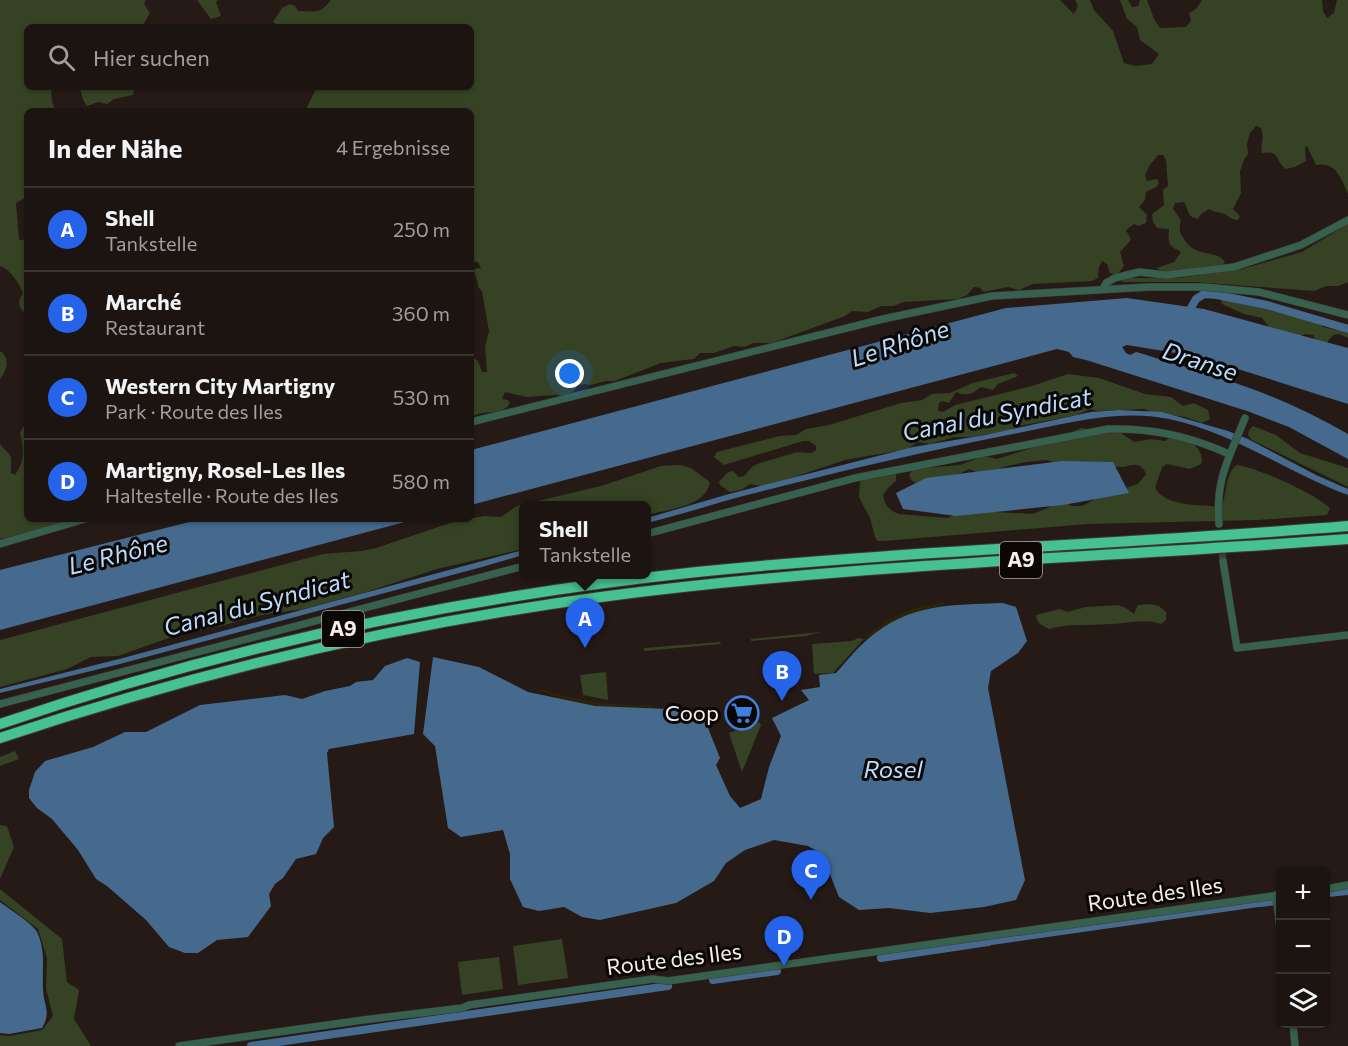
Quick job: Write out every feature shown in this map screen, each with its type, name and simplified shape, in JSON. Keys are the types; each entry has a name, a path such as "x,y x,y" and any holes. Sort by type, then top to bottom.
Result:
{"highway":[{"name":"A9","path":"651,578 788,564 1348,526"},
{"name":"A9","path":"0,738 126,698 264,661 422,626 551,604 694,585 804,575 1348,540"},
{"name":"A9","path":"0,724 117,687 261,648 368,624 523,595 645,579"}],"street":[{"path":"1103,289 1106,283 1115,278 1138,272 1166,275 1234,267 1301,245 1348,220"},
{"path":"474,421 973,299 1049,291 1149,286 1204,287 1258,292 1348,315"},
{"path":"1219,524 1218,489 1230,451 1243,422"},
{"path":"651,533 855,478 1108,429 1138,428 1172,434 1230,451"},
{"path":"0,544 76,522"},
{"path":"1223,561 1237,648 1348,635"},
{"path":"0,704 519,567"},
{"path":"1330,888 1348,885"},
{"name":"Route des Iles","path":"179,1046 462,1008 469,1005 653,979 668,981 1276,895"},
{"path":"1293,1028 1295,1046"}],"green space":[{"path":"0,0 146,0 144,4 150,13 144,24 24,24 24,90 51,90 55,108 24,108 24,199 16,203 19,240 24,240 24,311 19,305 23,293 19,285 11,273 0,266"},
{"path":"197,0 218,0 216,2 221,16 211,19"},
{"path":"331,0 1060,0 1074,14 1078,6 1075,0 1090,0 1094,10 1113,31 1124,63 1135,66 1152,64 1159,54 1140,40 1137,27 1127,19 1120,0 1128,0 1132,7 1138,6 1140,0 1147,0 1160,28 1186,27 1191,21 1189,13 1196,9 1202,0 1322,0 1323,11 1327,18 1334,13 1337,0 1348,0 1348,194 1337,172 1323,164 1316,165 1307,146 1305,148 1306,161 1285,169 1274,154 1262,153 1262,132 1261,128 1256,126 1250,133 1247,144 1248,154 1240,171 1241,193 1233,209 1240,216 1238,220 1209,209 1198,219 1194,218 1184,202 1175,203 1173,209 1181,220 1182,237 1189,245 1194,249 1221,258 1225,262 1222,265 1163,274 1157,268 1174,262 1181,252 1170,244 1169,229 1157,228 1153,222 1152,214 1164,205 1163,190 1168,186 1166,160 1163,155 1158,155 1145,175 1147,181 1157,179 1159,183 1146,192 1145,200 1139,207 1147,215 1146,223 1138,226 1134,224 1126,230 1131,240 1120,252 1124,266 1117,275 1110,273 1107,264 1102,261 1098,278 1092,281 1033,284 1019,290 1008,287 984,292 974,287 967,295 958,299 903,302 894,306 881,306 868,312 852,311 845,316 772,343 754,343 744,347 734,346 714,353 700,353 694,359 661,363 615,381 584,384 563,396 527,397 505,392 502,399 510,403 506,408 474,416 474,358 478,361 482,372 487,372 485,347 489,331 482,291 478,287 474,271 474,269 481,268 478,262 474,261 474,108 306,108 316,90 474,90 474,24 275,24 273,22 282,8 290,4 298,11 323,8"},
{"path":"81,90 134,90 133,95 114,99 107,104 98,102 87,106"},
{"path":"1348,224 1348,282 1338,286 1326,286 1314,291 1194,282 1121,282 1126,278 1179,278 1242,269 1302,252"},
{"path":"1228,297 1315,318 1323,327 1348,332 1348,338 1339,334 1333,335 1324,346 1318,345 1313,335 1306,334 1292,338 1275,334 1262,318 1244,314 1222,304 1221,300"},
{"path":"0,352 7,362 0,379"},
{"path":"1014,373 1018,376 998,384 993,390 981,387 969,394 956,392 949,403 942,401 939,403 938,411 943,412 955,405 1032,386 1068,374 1099,378 1145,394 1171,397 1183,406 1194,403 1208,410 1210,419 1202,423 1185,417 1144,409 1098,411 1090,409 1077,415 1009,430 972,437 954,437 930,444 917,442 908,449 845,460 761,486 750,484 741,490 730,492 720,485 719,482 728,472 733,471 739,477 744,476 753,466 760,463 797,452 811,453 816,450 816,446 809,441 803,441 724,465 714,457 717,452 780,436 796,435 806,429 829,425 901,403 922,400 932,394 950,393 973,383"},
{"path":"1253,426 1276,435 1300,453 1348,468 1348,487 1252,440 1248,435"},
{"path":"24,428 24,522 64,522 47,530 0,539 0,444 10,456 11,473 15,475 22,459 20,433"},
{"path":"1081,428 1121,433 1134,442 1151,439 1165,441 1178,432 1182,433 1193,443 1202,459 1201,464 1190,469 1167,464 1162,467 1155,488 1168,499 1176,502 1221,507 1228,479 1237,465 1285,482 1330,508 1327,515 1258,520 1087,524 884,541 878,541 875,537 870,518 859,497 860,482 864,473 872,470 896,473 896,481 883,495 886,505 893,511 899,514 947,518 956,514 979,511 1033,514 1063,500 1071,506 1082,506 1099,497 1138,484 1146,474 1138,465 1125,467 1067,466 1047,460 1007,466 983,475 969,469 918,484 912,481 909,475 913,469 960,465 984,456 997,459 1047,443"},
{"path":"680,465 691,468 710,482 707,490 701,497 685,506 651,514 651,501 538,501 601,486 661,466"},
{"path":"519,506 519,550 437,569 304,609 261,615 180,634 118,656 91,657 67,669 0,687 0,640 323,554 376,548 453,522 474,522 474,518 484,516 501,517"},
{"path":"1118,605 1134,614 1138,605 1159,606 1166,612 1166,620 1161,624 1142,621 1072,625 1049,629 1036,618 1036,615 1060,609 1067,612 1086,607"},
{"path":"821,632 806,636 751,641 751,639"},
{"path":"858,638 864,639 833,673 814,674 812,644 852,641"},
{"path":"720,642 721,644 644,651 644,648"},
{"path":"606,672 608,700 583,695 580,675"},
{"path":"759,722 761,725 742,772 729,733"},
{"path":"15,751 19,759 0,766 0,757"},
{"path":"0,825 7,826 14,847 0,879"},
{"path":"0,889 62,939 67,982 79,990 74,1019 91,1046 0,1046 0,1035 10,1036 42,1030 53,1016 46,989 47,958 38,929 0,900"},
{"path":"562,939 568,978 518,985 513,946"},
{"path":"499,957 503,989 462,995 458,962"}],"sand":[{"path":"944,602 945,605 903,617 867,640 864,639 901,613"},
{"path":"529,687 585,700 613,704 652,705 652,708 595,706 563,699"}],"water":[{"name":"Le Rhône","path":"1127,298 1204,309 1348,348 1348,404 1200,357 1127,345 1122,347 1130,355 1140,353 1227,380 1314,416 1348,434 1348,459 1289,427 1247,411 1073,357 1069,352 1057,349 474,504 474,449 1006,308"},
{"name":"Canal du Syndicat","path":"1119,410 1162,412 1228,431 1348,489 1348,495 1238,443 1193,425 1169,419 1129,415 1088,419 910,456 747,495 651,522 651,517 729,494 913,447 985,435 1091,412"},
{"path":"1062,461 1113,462 1129,493 1063,505 956,516 903,509 896,493 926,478"},
{"name":"Le Rhône","path":"189,522 405,522 0,630 0,570"},
{"name":"Canal du Syndicat","path":"519,551 519,556 482,567 120,664 0,693 0,689"},
{"name":"Rosel","path":"1003,603 1016,607 1027,641 1018,653 991,671 988,688 1025,880 1016,900 984,907 930,913 889,908 859,910 839,897 822,854 808,846 774,840 745,850 726,863 714,881 676,903 600,920 582,917 564,907 539,911 523,907 510,879 510,854 503,830 461,837 448,828 435,746 423,734 433,657 479,667 528,692 595,706 694,710 706,723 720,758 716,765 730,796 740,808 761,799 769,767 781,736 772,718 809,700 801,690 820,687 819,675 836,673 868,639 899,618 932,608"},
{"path":"407,658 420,662 414,734 329,749 327,753 334,827 323,838 316,854 296,859 283,878 275,884 269,894 271,906 248,937 217,940 198,953 185,953 169,947 146,920 96,879 78,850 52,819 37,808 29,798 35,772 45,761 93,747 125,732 146,732 200,705 285,695 302,699 350,686 356,682 373,680 385,666"},
{"path":"0,902 30,924 40,939 43,953 43,994 47,1012 42,1028 9,1034 0,1033"}],"waterway":[{"path":"1186,317 1196,299 1204,294 1267,305 1348,329"},
{"path":"1330,893 1348,891"},
{"path":"1261,903 1275,901"},
{"path":"991,941 1258,903"},
{"path":"881,958 988,942"},
{"path":"713,980 777,971"},
{"path":"251,1046 668,986"}],"tunnel":[{"path":"1220,533 1223,561"}],"place":[{"name":"Shell","path":"585,648"},
{"name":"Marché","path":"782,701"},
{"name":"Coop","path":"742,713"},
{"name":"Western City Martigny","path":"811,900"},
{"name":"Martigny, Rosel-Les Iles","path":"784,966"}],"water label":[{"name":"Dranse","path":"1200,362"}]}
